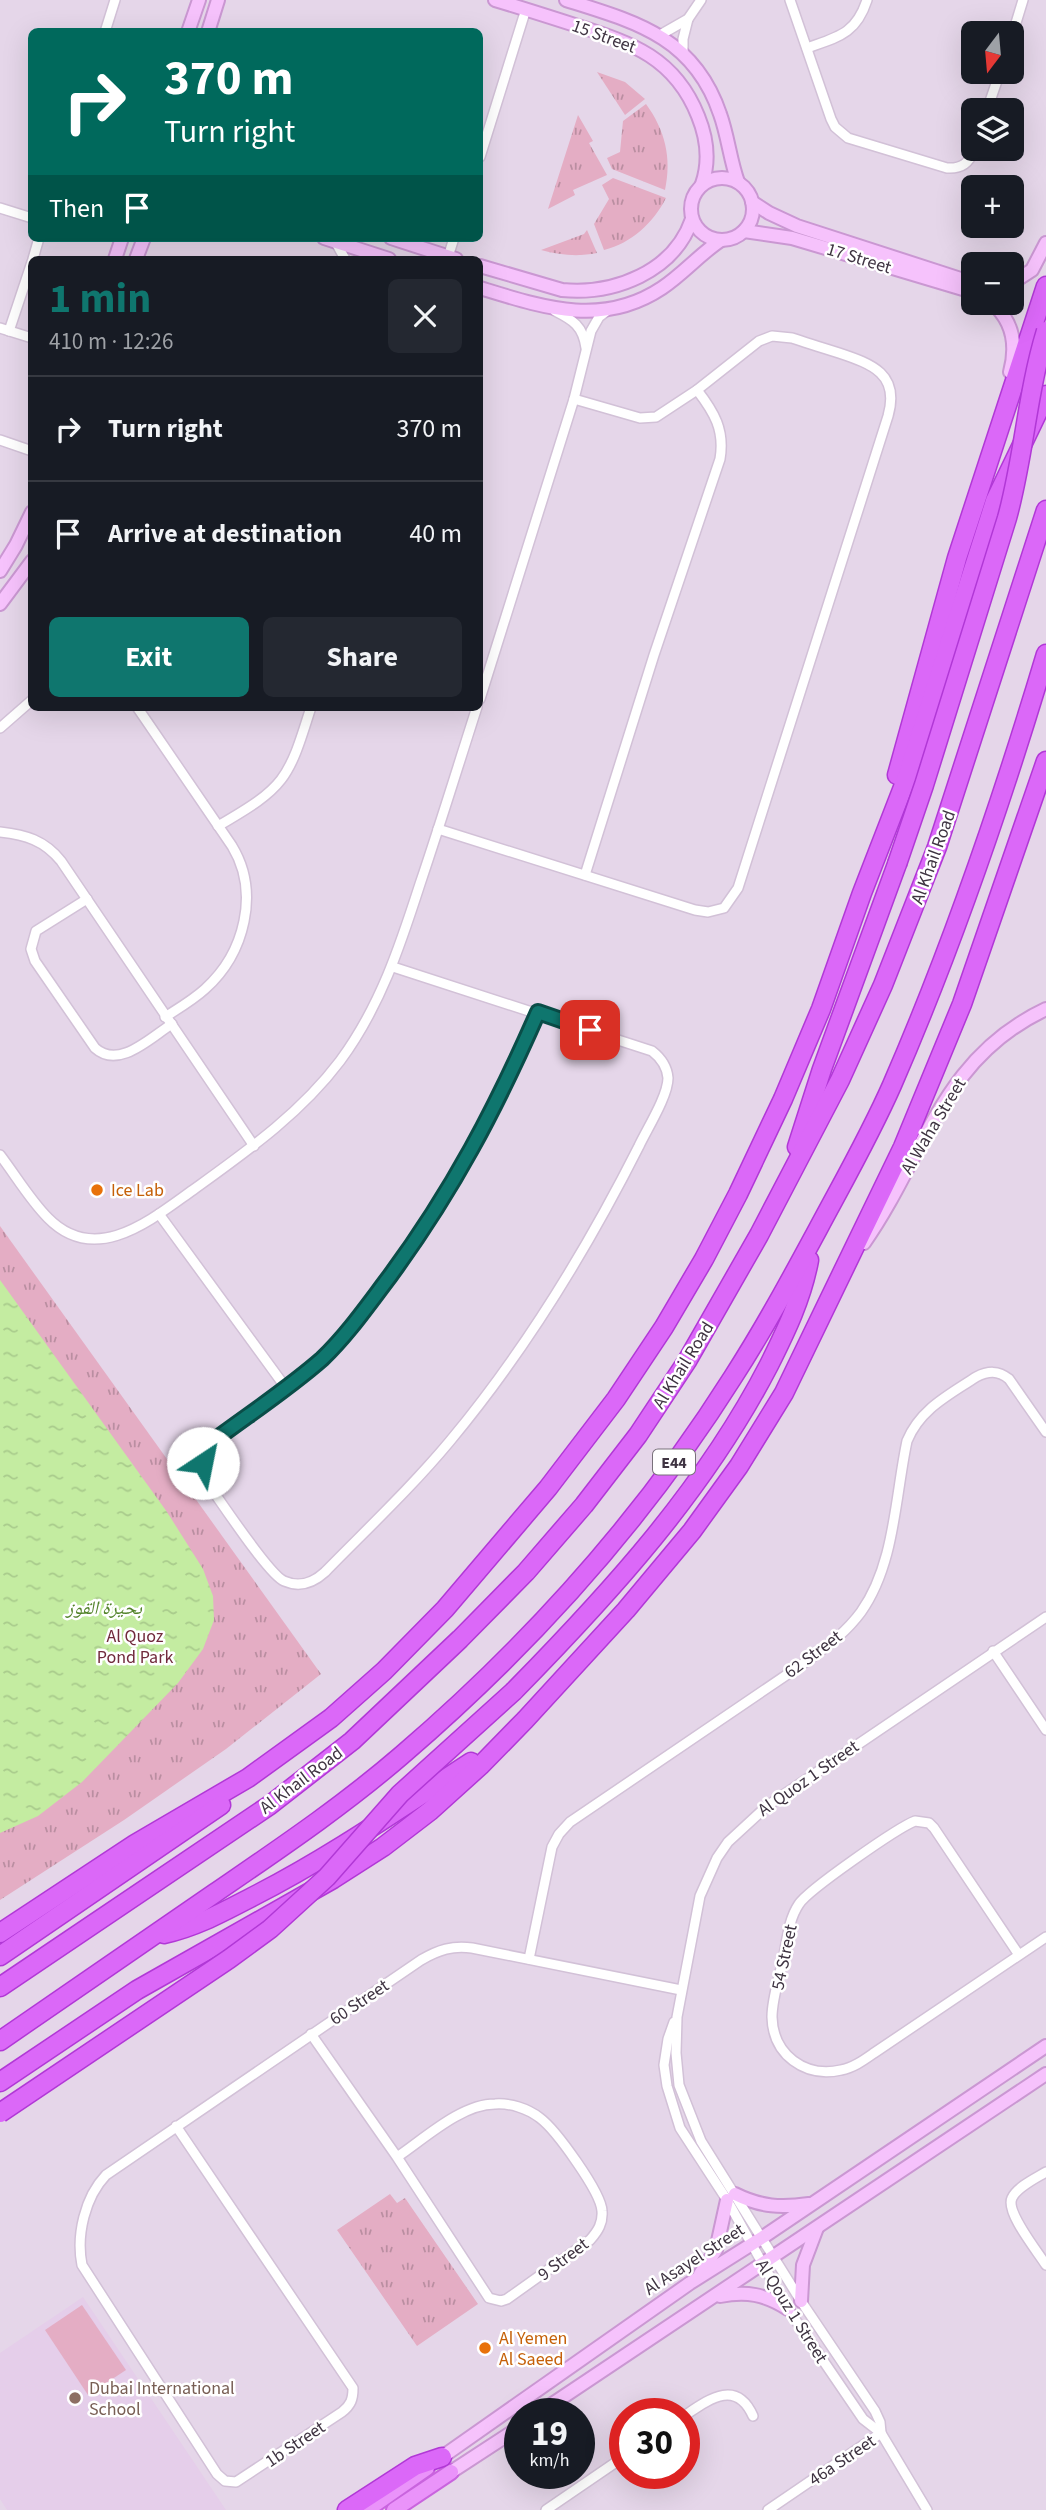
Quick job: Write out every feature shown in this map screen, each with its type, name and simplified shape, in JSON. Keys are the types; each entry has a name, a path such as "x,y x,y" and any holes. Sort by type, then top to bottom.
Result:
{"highway":[{"path":"885,835 919,690 957,558 1046,286"},
{"path":"789,1181 818,1078 928,774 1010,509 1031,388 1046,331"},
{"path":"0,1933 135,1844 248,1778 331,1718 415,1641 512,1533 576,1453 628,1381 704,1259 761,1147 807,1043 916,752 992,509 1046,395"},
{"name":"Al Khail Road","path":"0,1987 298,1784 377,1718 494,1605 584,1505 638,1435 705,1330 789,1181 862,1033 920,893 953,800 1046,510"},
{"name":"E44","path":"0,2041 296,1839 369,1782 467,1695 553,1608 618,1534 701,1425 760,1334 879,1113 939,973 972,884 1046,654"},
{"path":"0,2082 136,1990 333,1879 383,1847 430,1811 505,1741 626,1610 723,1490 784,1393 903,1147 944,1052 1046,761"},
{"path":"1016,850 1046,792"},
{"path":"0,2113 270,1929 327,1877 400,1794 514,1691 624,1573 671,1516 729,1437 757,1388 793,1316 802,1291 812,1239"},
{"path":"153,1936 200,1923 303,1870 505,1741"},
{"path":"0,1956 201,1820 226,1801 248,1778"},
{"path":"0,2095 89,2035 194,1956"},
{"path":"346,2510 415,2466 447,2465"}],"main road":[{"name":"Al Asayel Street","path":"367,2510 447,2465"},
{"name":"Al Asayel Street","path":"394,2510 447,2465"},
{"path":"411,2510 439,2490 447,2465"}],"street":[{"path":"106,28 115,0"},
{"path":"189,28 198,0"},
{"path":"209,28 218,0"},
{"name":"15 Street","path":"495,0 632,44 668,69 691,100 704,130 707,163 702,184"},
{"name":"15 Street","path":"566,0 636,23 660,35 682,53 705,81 717,105 738,182"},
{"path":"682,53 688,19 701,0"},
{"path":"790,0 835,127 848,138 947,168 960,167 968,161"},
{"path":"807,48 846,33 860,18 867,0"},
{"path":"1017,21 1023,0"},
{"path":"483,147 526,9"},
{"path":"660,35 688,19"},
{"path":"483,267 562,290 575,292 607,288 632,280 654,268 682,241 692,219 692,200 702,184 716,178 738,182 745,188 752,202 752,218 744,231 730,239 713,239 700,232 692,219"},
{"name":"17 Street","path":"752,202 797,226 961,279"},
{"path":"0,208 28,217"},
{"name":"17 Street","path":"744,231 792,238 961,288"},
{"path":"483,289 552,309 578,312 609,309 638,300 663,287 721,240"},
{"path":"331,242 342,256"},
{"path":"335,242 380,256"},
{"path":"403,242 446,256"},
{"path":"1024,276 1032,270 1046,243"},
{"path":"369,256 374,254"},
{"path":"28,271 5,330 28,337"},
{"path":"552,309 571,319 580,328 586,353"},
{"path":"483,689 574,399 595,323 609,309"},
{"path":"988,464 1013,362 1014,347 1009,326 1001,315"},
{"path":"438,829 702,911 724,908 735,894 891,405 888,384 874,367 778,335 759,341 664,414 648,418 574,399"},
{"path":"585,875 654,655 720,460 721,433 717,420 697,390"},
{"path":"0,440 28,450"},
{"path":"0,571 28,520"},
{"path":"0,604 28,566"},
{"path":"0,728 28,704"},
{"path":"87,899 36,931 31,949 35,961 95,1048 104,1055 121,1056 168,1020 216,977 229,960 244,921 246,880 241,860 140,711"},
{"path":"218,827 263,799 282,781 296,755 310,711"},
{"path":"0,1155 50,1220 79,1236 111,1238 127,1233 159,1214 254,1146 301,1105 340,1061 365,1022 393,967 476,711"},
{"path":"0,832 31,837 43,843 61,861 254,1146"},
{"path":"393,967 538,1012 652,1051 660,1058 668,1076 663,1095 592,1236 552,1301 493,1386 448,1443 400,1497 317,1579 297,1585 286,1583 270,1569 206,1481 203,1463 209,1446 322,1358 354,1324 437,1209 494,1110 538,1012"},
{"name":"Al Waha Street","path":"845,1268 878,1220 956,1083 1000,1036 1046,1009"},
{"path":"159,1214 286,1388"},
{"name":"62 Street","path":"529,1959 552,1847 559,1833 570,1822 810,1659 840,1636 861,1612 876,1585 886,1555 907,1441 912,1429 927,1410 976,1377 994,1372 1009,1379 1046,1432"},
{"name":"Al Quoz 1 Street","path":"677,2017 700,1896 712,1867 728,1842 767,1806 1046,1617"},
{"path":"993,1651 1046,1730"},
{"name":"54 Street","path":"1019,1955 934,1828 929,1823 915,1821 807,1894 797,1907 791,1922 773,2008 774,2033 779,2047 790,2060 806,2068 824,2072 842,2070 866,2059 1046,1937"},
{"name":"60 Street","path":"88,2205 97,2184 106,2175 421,1960 441,1950 462,1946 681,1990"},
{"name":"Al Qouz 1 Street","path":"677,2017 668,2039 664,2065 672,2106 690,2146 731,2197 751,2245 788,2309 863,2419 881,2433 928,2510"},
{"name":"9 Street","path":"312,2034 397,2157 484,2291 495,2301 508,2300 590,2240 602,2221 599,2199 584,2175 551,2129 526,2109 508,2104 477,2106 463,2112 397,2157"},
{"name":"Al Asayel Street","path":"447,2465 690,2283 813,2204 1046,2046"},
{"path":"562,2398 1046,2074"},
{"name":"1b Street","path":"88,2205 79,2252 82,2265 220,2478 230,2482 242,2479 349,2406 353,2397 349,2379 176,2126"},
{"path":"1046,2172 1015,2194 1010,2204 1013,2215 1046,2265"},
{"path":"731,2197 765,2206 813,2204"},
{"path":"731,2197 763,2237"},
{"path":"690,2283 701,2273 716,2250 731,2197"},
{"path":"801,2301 803,2265 817,2228"},
{"name":"Al Qouz 1 Street","path":"763,2237 801,2301 875,2411 881,2433"},
{"path":"713,2298 740,2293 759,2295 788,2309"},
{"path":"700,2405 711,2398 729,2395 744,2402 753,2416"},
{"name":"46a Street","path":"768,2510 881,2433"},
{"name":"Al Asayel Street","path":"447,2465 504,2435"},
{"path":"546,2510 609,2467"}],"shaded area":[{"path":"0,0 1046,0 1046,2510 0,2510"},
{"name":"Dubai International School","path":"83,2297 226,2510 7,2510 0,2499 0,2353"}],"green space":[{"path":"597,72 625,82 645,99 625,115"},
{"path":"646,104 658,124 665,145 668,167 665,190 612,169 607,158 620,152 623,121"},
{"path":"578,115 593,141 589,143 607,175 573,190 575,195 548,209"},
{"path":"613,178 666,198 655,216 641,231 604,250 594,224 609,199 602,185"},
{"path":"587,230 597,253 569,255 541,250 584,234"},
{"name":"بحيرة القوز","path":"0,1226 321,1674 226,1749 124,1820 0,1900"},
{"path":"390,2194 397,2203 405,2198 478,2304 417,2346 337,2230"},
{"path":"82,2305 126,2370 88,2395 45,2330"}],"water":[{"name":"بحيرة القوز","path":"0,1280 167,1512 203,1569 213,1596 214,1620 203,1649 178,1683 82,1782 38,1816 0,1833"}],"place":[{"name":"Ice Lab","path":"97,1190"},
{"name":"Al Yemen Al Saeed","path":"485,2348"},
{"name":"Dubai International School","path":"75,2398"}],"route":[{"path":"203,1463 209,1446 216,1439 304,1374 339,1342 402,1260 437,1209 481,1135 538,1012 590,1030"}],"park label":[{"name":"Al Quoz Pond Park","path":"135,1646"}]}
